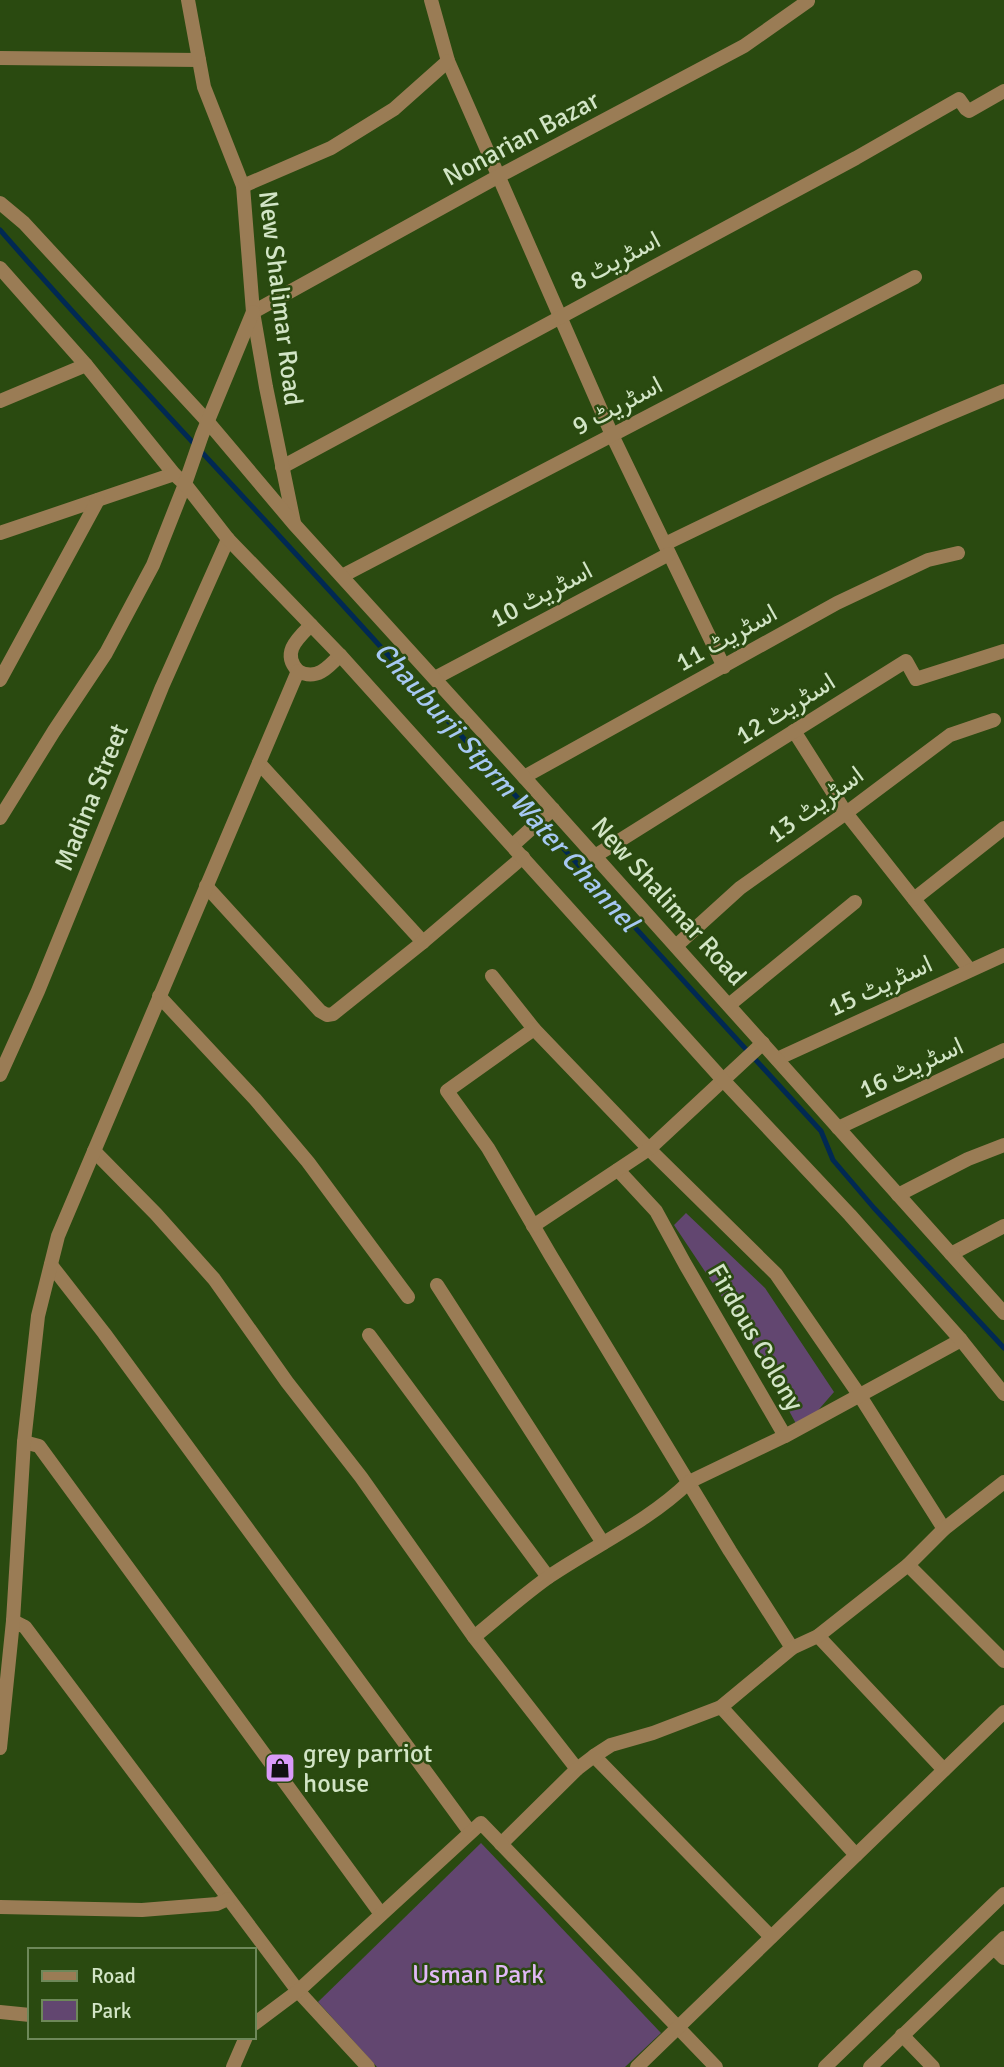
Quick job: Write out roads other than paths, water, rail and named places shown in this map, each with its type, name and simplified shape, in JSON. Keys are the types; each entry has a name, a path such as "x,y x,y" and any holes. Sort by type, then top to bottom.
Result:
{"street":[{"name":"New Shalimar Road","path":"188,0 204,87 243,186 253,312 294,524"},
{"path":"431,0 448,61 612,435 724,667"},
{"name":"Nonarian Bazar","path":"253,312 499,176 744,46 808,1"},
{"path":"0,58 199,60"},
{"path":"243,186 331,148 394,109 448,61"},
{"name":"اسٹریٹ 8","path":"282,467 856,158 960,99 969,111 1004,91"},
{"name":"New Shalimar Road","path":"0,203 24,223 205,429 524,777 549,812 595,856 729,1005 758,1047 777,1059 1004,1313"},
{"path":"0,268 182,477 228,539 517,841 523,857 728,1076 961,1340 1004,1394"},
{"name":"اسٹریٹ 9","path":"342,576 915,277"},
{"path":"0,818 106,653 153,565 182,477 205,429 253,312"},
{"path":"0,401 86,365"},
{"name":"اسٹریٹ 10","path":"435,678 792,482 889,438 1004,391"},
{"path":"0,533 98,500 182,477"},
{"path":"0,680 98,500"},
{"name":"Madina Street","path":"0,1075 162,687 228,539"},
{"name":"اسٹریٹ 11","path":"524,777 837,603 928,560 958,553"},
{"path":"311,625 291,648 290,656 298,671 311,675 320,673 340,655"},
{"name":"اسٹریٹ 12","path":"595,856 906,661 916,678 1004,651"},
{"path":"0,1748 13,1620 24,1442 38,1316 58,1236 298,671"},
{"name":"اسٹریٹ 13","path":"676,946 740,888 950,735 994,720"},
{"path":"794,731 846,813 971,970"},
{"path":"260,763 423,942"},
{"path":"517,841 549,812"},
{"path":"914,899 1004,828"},
{"path":"206,886 327,1016 423,942 523,857"},
{"path":"729,1005 855,902"},
{"name":"اسٹریٹ 15","path":"777,1059 1004,955"},
{"path":"492,976 534,1029 649,1149 776,1274 860,1396 944,1529"},
{"path":"159,996 255,1099 308,1162 408,1297"},
{"path":"534,1029 447,1091 488,1148 688,1482 792,1648"},
{"path":"533,1226 649,1149 758,1047"},
{"name":"اسٹریٹ 16","path":"838,1128 1004,1049"},
{"path":"898,1195 1004,1144"},
{"path":"94,1151 156,1214 214,1279 474,1637 577,1769"},
{"name":"Firdous Colony","path":"618,1170 656,1211 785,1436 961,1340"},
{"path":"951,1254 1004,1226"},
{"path":"51,1265 113,1344 470,1832"},
{"path":"437,1285 603,1543"},
{"path":"369,1335 548,1577"},
{"path":"474,1637 548,1577 635,1523 688,1482 785,1436"},
{"path":"24,1442 39,1446 381,1914"},
{"path":"501,1844 577,1769 611,1745 653,1733 721,1707 792,1648 818,1636 908,1565 944,1529 1004,1482"},
{"path":"908,1565 1004,1661"},
{"path":"13,1620 24,1626 298,1991 368,2067"},
{"path":"818,1636 944,1770"},
{"path":"721,1707 856,1855"},
{"path":"637,2067 1004,1712"},
{"path":"594,1756 771,1937"},
{"path":"256,2022 298,1991 481,1823 716,2067"},
{"path":"825,2067 1004,1894"},
{"path":"0,1907 142,1910 217,1904 228,1899"},
{"path":"870,2067 902,2035 1001,1948"},
{"path":"0,2012 28,2015"},
{"path":"902,2035 933,2067"},
{"path":"233,2067 244,2039"}],"waterway":[{"name":"Chauburji Stprm Water Channel","path":"0,230 821,1131 833,1160 1004,1348"}],"place":[{"name":"grey parriot house","path":"280,1768"}],"park label":[{"name":"Usman Park","path":"478,1974"}]}
